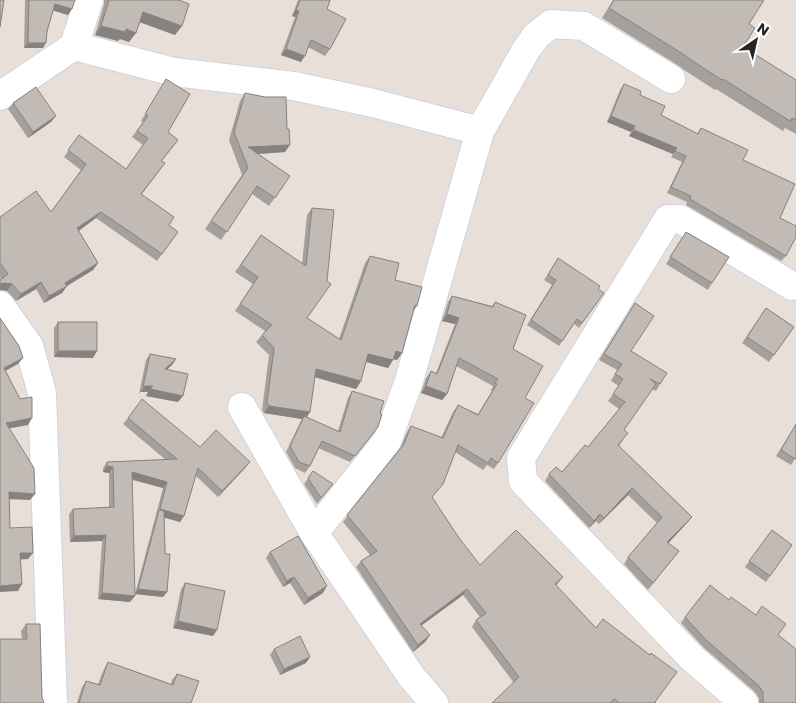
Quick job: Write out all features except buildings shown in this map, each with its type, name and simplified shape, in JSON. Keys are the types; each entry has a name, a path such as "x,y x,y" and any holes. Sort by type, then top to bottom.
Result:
{"street":[{"path":"0,96 74,46 89,0"},
{"path":"314,533 387,441 409,381 480,131 526,50 536,36 551,24 584,26 671,79"},
{"path":"74,46 174,72 294,86 480,131"},
{"path":"744,703 692,658 523,481 521,458 668,219 680,219 792,286"},
{"path":"0,305 29,346 42,393 53,703"},
{"path":"242,407 314,533 411,676 434,703"}]}
